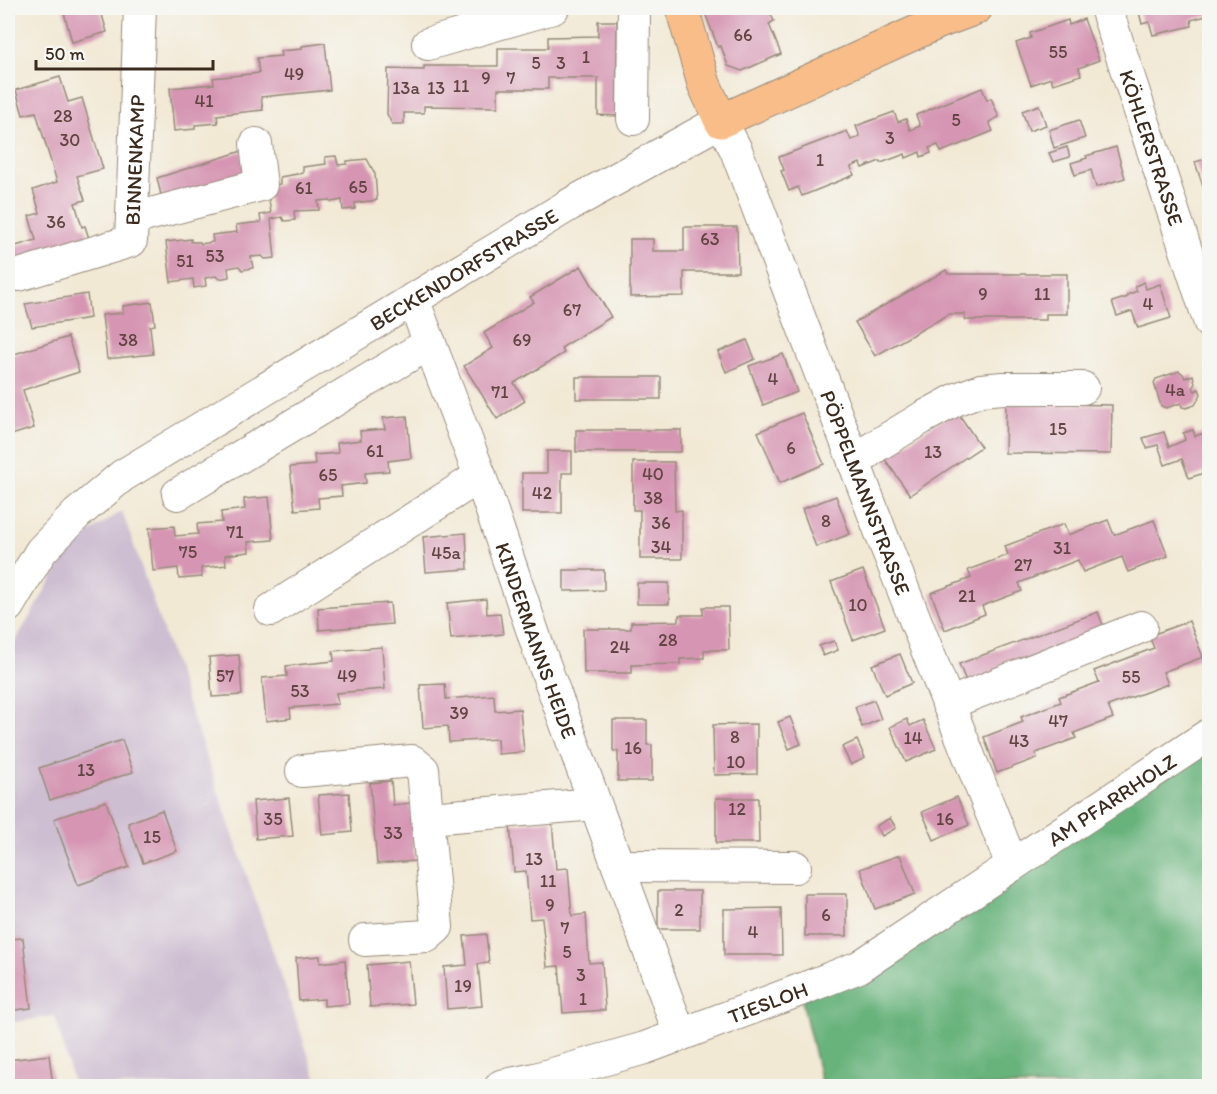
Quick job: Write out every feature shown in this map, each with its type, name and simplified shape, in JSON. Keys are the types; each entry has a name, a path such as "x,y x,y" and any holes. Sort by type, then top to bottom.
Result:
{"main road":[{"path":"682,8 704,84 721,121"},
{"name":"BECKENDORFSTRASSE","path":"721,121 941,21 976,8"}],"street":[{"name":"BINNENKAMP","path":"132,230 140,8"},
{"path":"428,44 553,8"},
{"path":"633,119 634,8"},
{"name":"KÖHLERSTRASSE","path":"1106,8 1209,323"},
{"name":"BECKENDORFSTRASSE","path":"8,606 41,551 76,514 122,476 569,205 721,121"},
{"name":"PÖPPELMANNSTRASSE","path":"721,121 736,150 854,463 1012,865"},
{"path":"19,275 132,230 261,185 256,144"},
{"name":"KINDERMANNS HEIDE","path":"413,299 480,476 539,650 680,1035"},
{"path":"178,494 430,343"},
{"path":"854,463 876,446 922,418 957,399 981,390 1083,388"},
{"path":"271,610 480,476"},
{"path":"948,704 1141,627"},
{"name":"AM PFARRHOLZ","path":"1012,865 1209,734"},
{"path":"303,771 412,761 423,770 438,927 427,936 365,940"},
{"path":"429,818 596,804"},
{"name":"TIESLOH","path":"501,1086 535,1080 634,1051 859,967 1012,865"},
{"path":"618,866 795,867"}],"shaded area":[{"path":"122,511 319,1086 74,1086 55,1016 8,1023 8,654 61,563 83,537"}],"green space":[{"path":"1209,742 1209,1086 822,1086 802,1001"}],"building":[{"path":"100,8 107,32 72,42 63,9"},
{"path":"717,8 768,8 774,21 769,24 781,54 742,71 728,66 705,13"},
{"path":"1138,8 1210,8 1210,15 1191,20 1192,26 1153,35 1149,22 1142,24"},
{"path":"1084,19 1099,60 1079,68 1081,75 1053,84 1051,78 1031,85 1016,43 1031,38 1030,33 1068,20 1069,25"},
{"path":"598,21 617,21 617,116 598,115 598,78 548,78 548,89 498,89 498,107 424,106 424,113 404,113 404,124 392,124 387,114 388,69 424,70 424,66 498,66 498,48 548,48 548,37 598,36"},
{"path":"325,43 330,90 261,97 263,110 217,115 218,123 195,125 195,129 174,131 170,88 214,84 213,78 259,73 257,58 281,56 280,51 302,49 302,46"},
{"path":"60,77 68,102 82,98 103,169 77,176 85,200 75,203 82,227 85,226 91,245 14,267 9,248 36,240 29,216 40,213 33,190 57,182 36,112 23,115 16,90"},
{"path":"982,88 987,100 991,98 999,117 989,122 993,131 941,152 938,145 929,148 931,153 921,157 920,152 906,158 905,154 862,168 860,163 851,167 854,175 802,196 798,187 789,191 781,171 784,170 779,157 847,131 851,140 860,137 856,126 894,112 898,122 906,119 910,130 920,126 916,115"},
{"path":"1039,105 1046,125 1029,131 1022,111"},
{"path":"1079,120 1085,138 1054,148 1049,130"},
{"path":"1067,147 1070,157 1053,162 1049,153"},
{"path":"1116,147 1125,178 1096,187 1091,170 1075,175 1071,163"},
{"path":"1210,150 1209,205 1195,162 1209,158 1207,151"},
{"path":"242,151 247,178 162,199 157,178"},
{"path":"336,156 338,165 347,164 347,161 367,159 375,174 377,200 355,203 355,209 343,210 342,200 318,201 319,210 294,211 295,220 284,221 282,217 271,219 275,258 251,257 253,268 242,270 239,266 228,268 229,277 205,278 206,286 194,288 193,279 171,282 166,242 191,239 191,242 201,244 213,242 212,235 237,232 236,225 261,222 260,215 271,213 267,187 280,184 280,177 303,173 303,167 326,164 325,157"},
{"path":"684,227 737,227 738,272 684,272 684,296 630,297 630,239 653,239 653,251 684,251"},
{"path":"581,266 611,317 561,348 564,353 514,383 525,401 497,419 464,366 493,348 484,333 534,302 530,297"},
{"path":"946,270 948,274 1067,274 1067,314 1046,314 1046,320 965,320 965,314 949,314 875,356 855,322"},
{"path":"1144,282 1146,289 1160,284 1171,318 1138,328 1132,311 1117,316 1112,302 1128,297 1127,295 1137,291 1135,286"},
{"path":"87,294 90,318 32,327 25,304"},
{"path":"152,302 155,325 150,326 153,354 107,359 102,315 123,313 123,306"},
{"path":"68,337 79,372 23,390 34,428 8,436 8,392 10,392 8,356"},
{"path":"747,340 755,359 726,372 718,352"},
{"path":"783,354 797,392 763,405 749,366"},
{"path":"1179,371 1185,378 1193,375 1195,383 1193,387 1195,391 1199,389 1201,394 1195,405 1186,408 1182,407 1181,403 1166,408 1161,406 1154,383 1156,379"},
{"path":"576,377 661,377 661,399 576,399"},
{"path":"1006,403 1112,405 1111,454 1005,453"},
{"path":"956,410 981,447 910,495 884,458"},
{"path":"802,413 824,464 780,483 758,432"},
{"path":"407,416 411,458 388,461 389,471 365,473 366,483 341,486 342,496 318,498 319,508 295,510 290,467 315,465 314,455 338,453 337,443 361,440 360,431 385,429 383,418"},
{"path":"576,430 681,430 681,452 576,452"},
{"path":"1193,430 1195,436 1208,432 1210,471 1189,478 1182,459 1165,465 1158,445 1147,448 1143,438 1164,432 1169,447 1185,440 1183,433"},
{"path":"547,451 572,451 572,473 562,473 562,513 522,513 522,473 547,473"},
{"path":"633,462 674,462 675,511 682,510 682,559 640,559 640,510 633,510"},
{"path":"836,496 850,534 816,547 802,509"},
{"path":"269,497 273,540 248,542 249,552 225,555 226,565 201,568 202,577 179,579 178,568 153,571 149,528 174,526 175,536 198,534 197,524 222,522 221,512 245,509 244,499"},
{"path":"1108,520 1114,535 1154,520 1168,556 1128,572 1122,557 1083,572 1078,560 1019,583 1022,591 982,606 985,614 945,630 931,593 971,578 968,570 1008,555 1005,546 1064,524 1068,535"},
{"path":"466,533 468,569 426,572 423,537"},
{"path":"564,570 604,570 604,590 564,591"},
{"path":"863,570 885,628 853,640 831,582"},
{"path":"637,583 669,583 669,604 637,604"},
{"path":"486,599 487,614 500,613 503,634 451,639 447,603"},
{"path":"390,603 392,624 319,630 318,608"},
{"path":"703,607 728,607 729,650 704,650 704,658 680,659 680,664 632,665 632,673 584,673 583,629 631,629 631,622 679,621 679,615 703,615"},
{"path":"1098,612 1106,633 968,686 959,664"},
{"path":"1189,621 1203,657 1163,672 1168,684 1108,706 1113,718 1074,733 1076,738 1036,753 1037,758 997,773 984,737 1023,722 1021,717 1061,702 1059,697 1099,682 1094,671 1154,648 1149,636"},
{"path":"834,641 838,650 823,656 819,646"},
{"path":"382,647 385,689 336,693 338,704 290,708 291,718 266,721 262,678 287,676 286,666 334,661 333,651"},
{"path":"900,654 912,683 885,695 872,665"},
{"path":"239,655 242,695 212,697 209,657"},
{"path":"445,684 446,699 494,695 495,711 520,709 524,752 498,754 497,739 449,742 448,726 423,728 420,685"},
{"path":"874,700 881,719 862,727 855,707"},
{"path":"790,717 801,744 789,749 778,722"},
{"path":"907,719 910,726 923,720 936,749 906,762 890,727"},
{"path":"613,720 647,720 647,745 652,745 652,781 618,781 618,751 613,751"},
{"path":"757,724 757,774 714,775 713,725"},
{"path":"122,740 133,772 50,800 39,768"},
{"path":"857,740 865,758 851,765 842,747"},
{"path":"391,781 393,805 410,803 415,861 377,864 370,783"},
{"path":"349,793 352,832 322,835 318,795"},
{"path":"957,797 969,825 934,840 922,812"},
{"path":"289,798 293,836 256,839 253,801"},
{"path":"716,798 758,798 759,843 716,843"},
{"path":"106,801 129,867 78,885 54,819"},
{"path":"162,810 177,851 143,863 128,823"},
{"path":"890,818 896,828 882,836 876,826"},
{"path":"552,820 556,869 568,868 572,916 586,914 589,963 602,962 605,1010 563,1013 559,966 547,967 542,918 530,919 526,871 514,872 510,824"},
{"path":"900,855 915,894 875,909 860,869"},
{"path":"658,891 700,891 700,929 658,929"},
{"path":"805,894 847,894 847,936 805,936"},
{"path":"781,908 782,955 724,955 724,909"},
{"path":"486,934 489,963 478,964 482,1006 447,1009 444,967 467,965 464,936"},
{"path":"23,938 31,1008 8,1011 8,939"},
{"path":"320,956 320,963 345,960 349,1004 324,1006 324,999 299,1001 296,958"},
{"path":"409,961 413,1004 370,1007 367,965"},
{"path":"49,1055 53,1086 8,1086 8,1060"}]}
